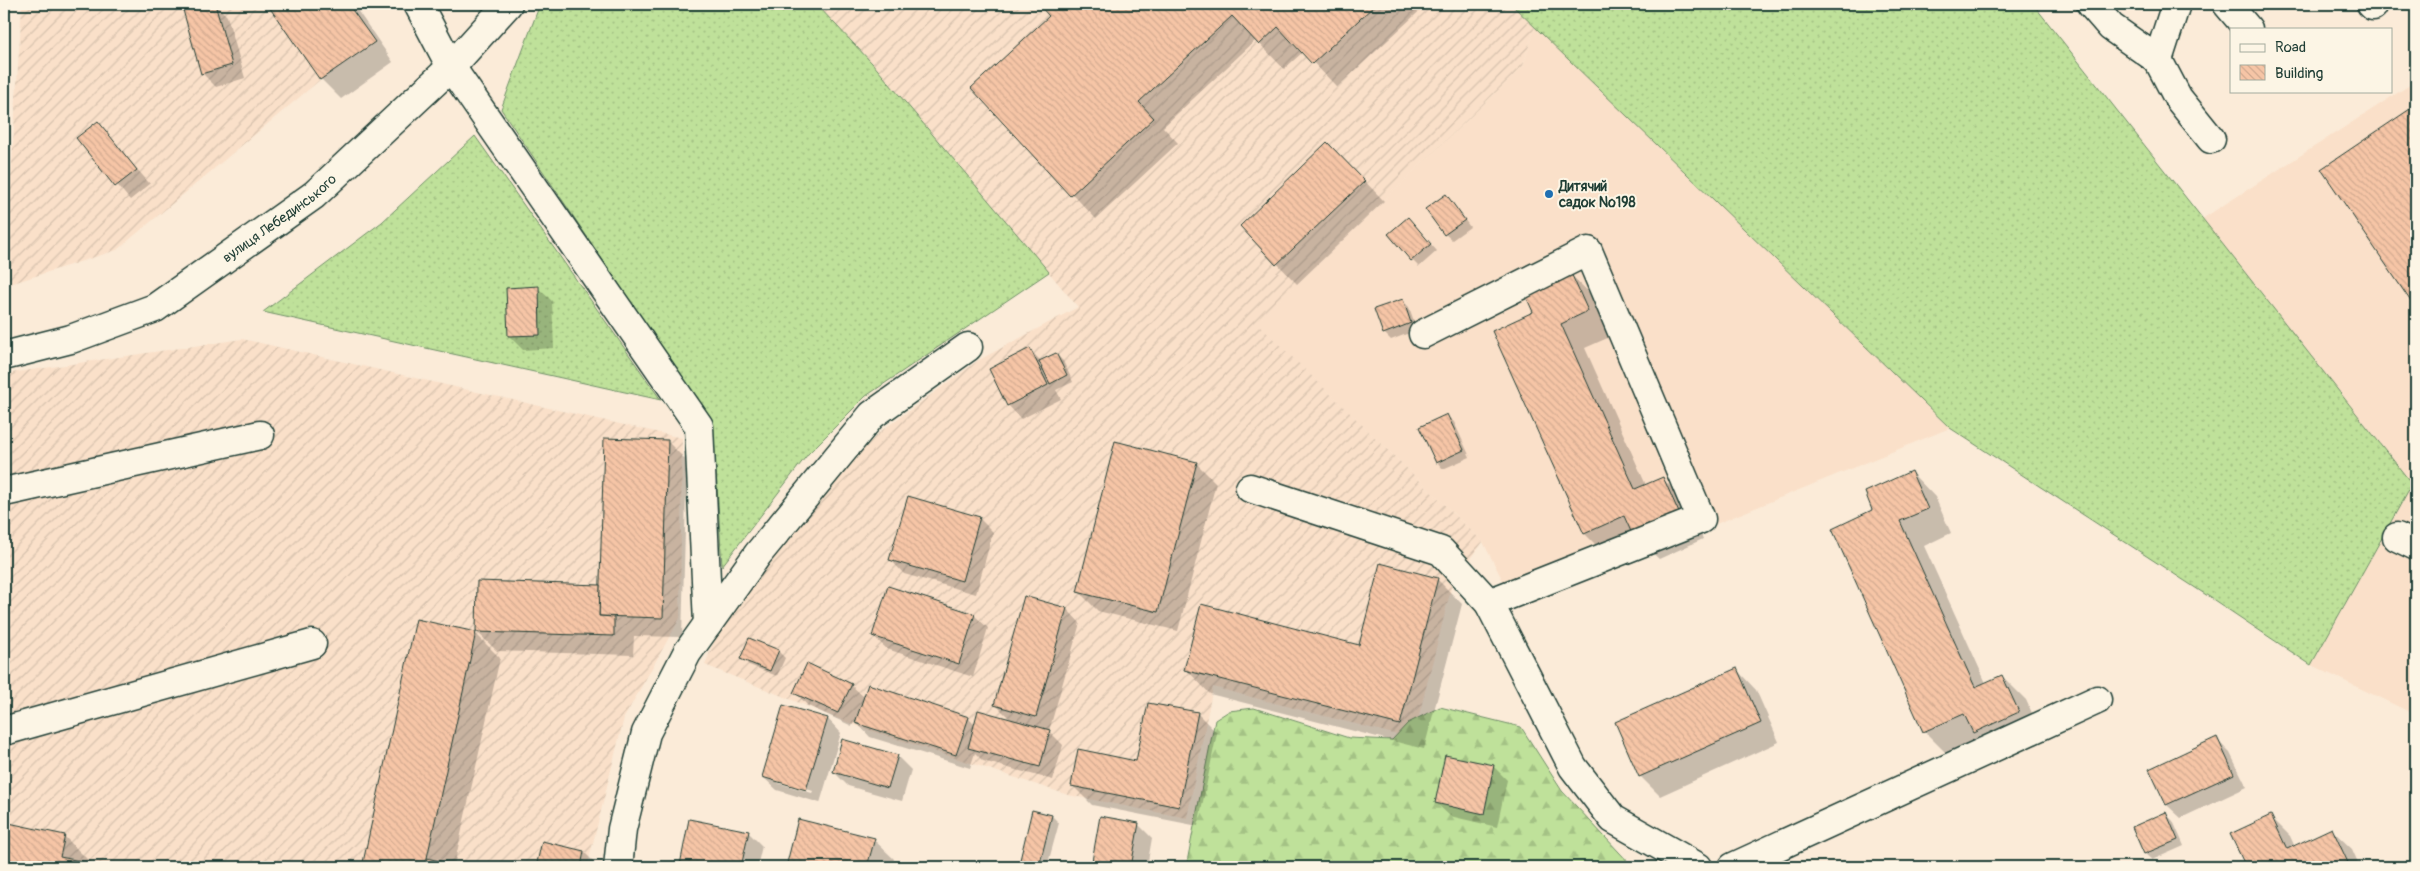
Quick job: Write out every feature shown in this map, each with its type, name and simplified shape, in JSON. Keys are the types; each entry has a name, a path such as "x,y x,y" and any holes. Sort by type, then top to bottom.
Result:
{"street":[{"path":"418,4 451,67 699,426 708,624"},
{"name":"вулиця Лебединського","path":"4,356 71,339 154,308 314,195 451,67 508,4"},
{"path":"2091,4 2111,27 2158,60 2178,98 2211,139"},
{"path":"2158,60 2176,4"},
{"path":"2227,4 2247,28"},
{"path":"1423,334 1588,251 1701,519 1489,603"},
{"path":"618,867 622,829 646,733 687,653 764,547 872,415 968,347"},
{"path":"4,492 260,435"},
{"path":"1250,488 1441,551 1489,603 1572,767 1612,819 1698,867"},
{"path":"4,731 312,644"},
{"path":"1733,867 2097,700"}],"shaded area":[{"path":"22,4 362,4 352,10 375,42 320,80 117,250 4,286"},
{"path":"816,4 1511,4 1535,26 1523,66 1257,323 1483,542 1452,585 1413,739 1213,687 1187,818 1068,795 854,725 705,665 717,633 764,563 832,481 881,431 979,360 1078,307 872,63"},
{"name":"Дитячий садок №198","path":"1535,26 1950,428 1516,606 1483,542 1256,323 1523,66"},
{"path":"2416,81 2416,715 2311,665 2412,484 2202,219"},
{"path":"242,339 682,438 680,618 624,718 587,867 4,867 4,374"}],"green space":[{"path":"540,4 816,4 872,63 1049,272 866,396 808,454 722,566 713,424 501,109"},
{"path":"1511,4 2033,4 2412,484 2311,665 1950,428"},
{"path":"475,136 661,400 263,312 382,222"},
{"path":"1440,707 1521,727 1562,791 1633,867 1186,867 1215,720 1229,711 1254,708 1349,738 1392,740 1408,723"}],"building":[{"path":"203,4 215,4 232,65 201,74 183,10"},
{"path":"267,4 348,4 375,42 320,80"},
{"path":"1038,4 1376,4 1312,64 1278,27 1259,45 1232,16 1139,102 1154,118 1070,196 971,88 1049,16"},
{"path":"2416,105 2416,309 2321,169"},
{"path":"98,121 137,170 115,187 76,138"},
{"path":"1327,142 1365,181 1276,265 1240,226"},
{"path":"1446,194 1465,220 1444,235 1425,209"},
{"path":"1408,217 1431,244 1411,261 1388,234"},
{"path":"1571,273 1588,311 1561,324 1635,489 1663,477 1680,515 1633,536 1624,516 1584,534 1492,331 1533,312 1525,294"},
{"path":"539,286 540,335 508,336 506,288"},
{"path":"1403,299 1411,323 1383,334 1374,309"},
{"path":"1030,348 1048,385 1007,406 989,369"},
{"path":"1056,353 1067,375 1050,384 1039,361"},
{"path":"1447,414 1464,450 1436,463 1419,427"},
{"path":"604,438 668,440 663,618 599,616"},
{"path":"1115,441 1197,462 1158,612 1077,592"},
{"path":"1911,471 1928,509 1900,521 1975,687 2002,675 2019,712 1973,733 1964,714 1923,732 1832,529 1872,510 1865,492"},
{"path":"908,496 980,517 962,581 889,560"},
{"path":"1380,563 1438,578 1400,725 1184,670 1201,604 1359,645"},
{"path":"477,581 600,585 599,616 614,617 614,636 476,632"},
{"path":"888,586 975,614 959,664 872,636"},
{"path":"1024,596 1067,608 1036,717 994,705"},
{"path":"416,619 476,632 427,858 425,867 362,867"},
{"path":"749,638 779,650 770,671 740,659"},
{"path":"807,663 852,684 838,713 793,693"},
{"path":"1737,668 1761,723 1639,777 1615,722"},
{"path":"868,684 969,717 956,755 855,723"},
{"path":"1148,703 1198,712 1179,807 1071,786 1078,749 1136,761"},
{"path":"783,705 828,718 806,790 762,777"},
{"path":"978,710 1050,730 1040,767 968,748"},
{"path":"2217,737 2234,774 2166,805 2149,769"},
{"path":"842,739 898,755 888,788 833,772"},
{"path":"1445,755 1494,765 1484,814 1435,803"},
{"path":"1032,810 1052,815 1039,867 1019,864"},
{"path":"2166,812 2178,840 2144,854 2132,827"},
{"path":"2271,815 2287,849 2332,828 2350,867 2246,867 2230,834"},
{"path":"1100,816 1139,823 1131,867 1091,867"},
{"path":"689,819 749,831 741,867 693,867 680,865"},
{"path":"798,819 875,838 867,867 786,867"},
{"path":"4,822 65,835 60,857 111,867 4,867"},
{"path":"542,841 584,851 581,867 536,867"},
{"path":"427,858 456,865 456,867 425,867"}],"place":[{"name":"Дитячий садок №198","path":"1549,194"}]}
